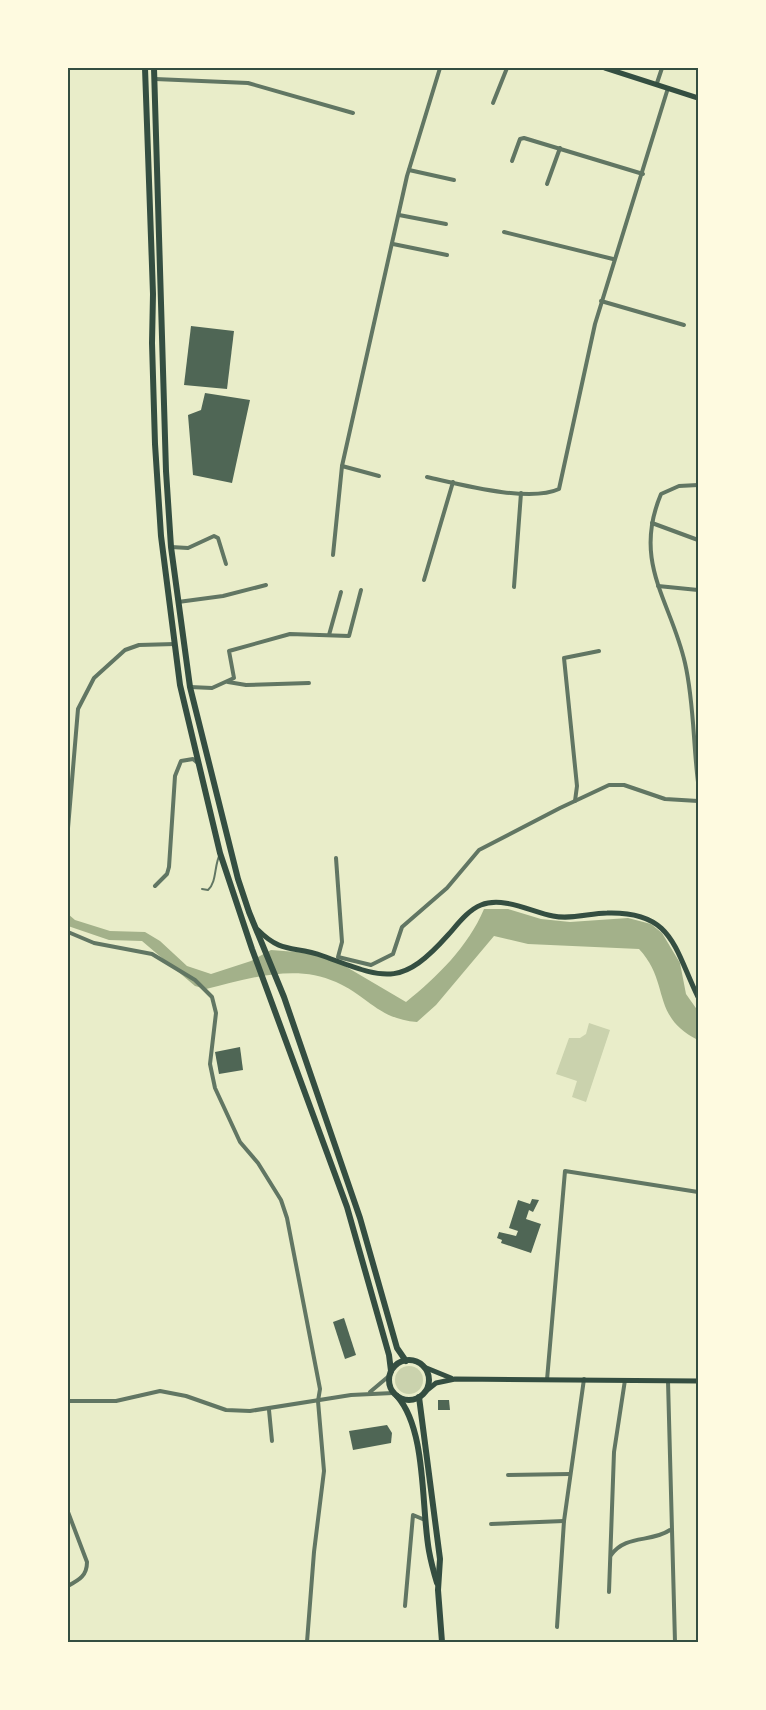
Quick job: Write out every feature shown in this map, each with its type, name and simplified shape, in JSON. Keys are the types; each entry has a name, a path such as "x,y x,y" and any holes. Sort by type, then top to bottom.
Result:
{"main road":[{"path":"145,68 153,294 154,434 160,536 180,685 220,853 271,1002 347,1207 389,1355 390,1374 395,1395 405,1407 414,1432 429,1551 438,1590"},
{"path":"154,68 163,418 171,547 190,687 207,763 238,879 284,997 293,1029 360,1218 397,1348 406,1360"},
{"path":"605,68 699,98"},
{"path":"256,929 277,947 317,953 370,972 389,976 419,964 463,918 482,904 504,904 554,917 626,914 647,918 666,930 699,997"},
{"path":"390,1374 397,1364 406,1360 455,1379"},
{"path":"423,1367 428,1380 426,1390"},
{"path":"395,1395 410,1400 419,1397 436,1383 455,1379 584,1378 699,1381"},
{"path":"419,1397 440,1559 438,1590 442,1642"}],"street":[{"path":"333,555 342,466 409,170 440,68"},
{"path":"493,103 507,68"},
{"path":"657,83 662,68"},
{"path":"154,80 248,83 353,114"},
{"path":"427,477 521,493 552,493 559,489 601,301 643,174 668,87"},
{"path":"512,162 520,139 524,138 643,174"},
{"path":"547,184 560,148"},
{"path":"409,170 454,180"},
{"path":"399,215 446,224"},
{"path":"504,232 613,259"},
{"path":"393,244 447,255"},
{"path":"601,301 684,325"},
{"path":"342,466 380,476"},
{"path":"424,580 453,482"},
{"path":"699,485 679,486 661,494 652,523 651,543 658,586 685,661 699,782"},
{"path":"514,587 521,493"},
{"path":"652,523 699,540"},
{"path":"171,547 188,548 214,536 218,538 226,564"},
{"path":"178,602 223,596 266,585"},
{"path":"658,586 699,590"},
{"path":"190,687 212,688 234,678 229,651 290,634 349,636 361,590"},
{"path":"329,635 341,592"},
{"path":"68,828 78,709 94,678 125,650 139,645 175,644"},
{"path":"574,801 577,786 564,658 599,651"},
{"path":"221,683 309,683"},
{"path":"155,886 169,867 176,776 182,761 193,759 199,763"},
{"path":"336,858 342,942 338,957 371,965 393,954 402,927 447,888 479,850 574,801 609,785 624,785 665,799 699,801"},
{"path":"68,933 94,944 152,954 195,980 212,997 216,1013 210,1053 211,1075 226,1116 240,1142 258,1163 281,1200 287,1218 320,1389 318,1401 324,1471 314,1552 307,1642"},
{"path":"547,1380 565,1171 699,1192"},
{"path":"370,1393 390,1374"},
{"path":"557,1626 564,1521 584,1378"},
{"path":"609,1592 614,1452 626,1380"},
{"path":"668,1381 675,1642"},
{"path":"68,1401 117,1401 160,1391 186,1396 226,1410 269,1410 370,1393 395,1395"},
{"path":"269,1410 272,1441"},
{"path":"508,1475 570,1474"},
{"path":"68,1512 87,1562 87,1570 82,1578 68,1586"},
{"path":"405,1606 413,1515 425,1520"},
{"path":"491,1524 564,1521"},
{"path":"611,1555 621,1544 644,1537 659,1537 671,1529"}],"lane":[{"path":"202,889 208,890 213,885 215,863 220,853"}],"shaded area":[{"path":"484,909 508,909 541,919 570,922 628,918 651,924 662,933 680,963 686,994 698,1011 698,1040 683,1031 673,1020 667,1010 655,974 639,949 528,944 494,936 436,1005 417,1022 383,1012 347,988 320,976 288,973 206,989 195,986 142,941 109,940 68,926 68,914 75,920 110,931 145,932 160,941 187,966 211,974 251,961 271,950 309,953 338,962 406,1002 451,960 469,936"},
{"path":"589,1023 610,1030 586,1102 572,1097 577,1081 556,1074 569,1038 580,1038 586,1034"},
{"path":"409,1366 419,1370 423,1380 419,1390 409,1394 399,1390 395,1380 399,1370"}],"building":[{"path":"191,326 234,331 227,389 184,385"},
{"path":"205,393 250,400 232,483 193,475 188,415 201,410"},
{"path":"240,1047 243,1070 219,1074 215,1052"},
{"path":"532,1199 539,1200 533,1212 529,1210 526,1219 541,1224 531,1253 501,1243 502,1240 497,1238 499,1232 516,1236 518,1231 509,1228 518,1200 530,1204"},
{"path":"344,1318 356,1355 345,1359 333,1322"},
{"path":"438,1400 449,1400 450,1410 438,1410"},
{"path":"387,1425 392,1433 391,1443 353,1450 349,1431"}]}
